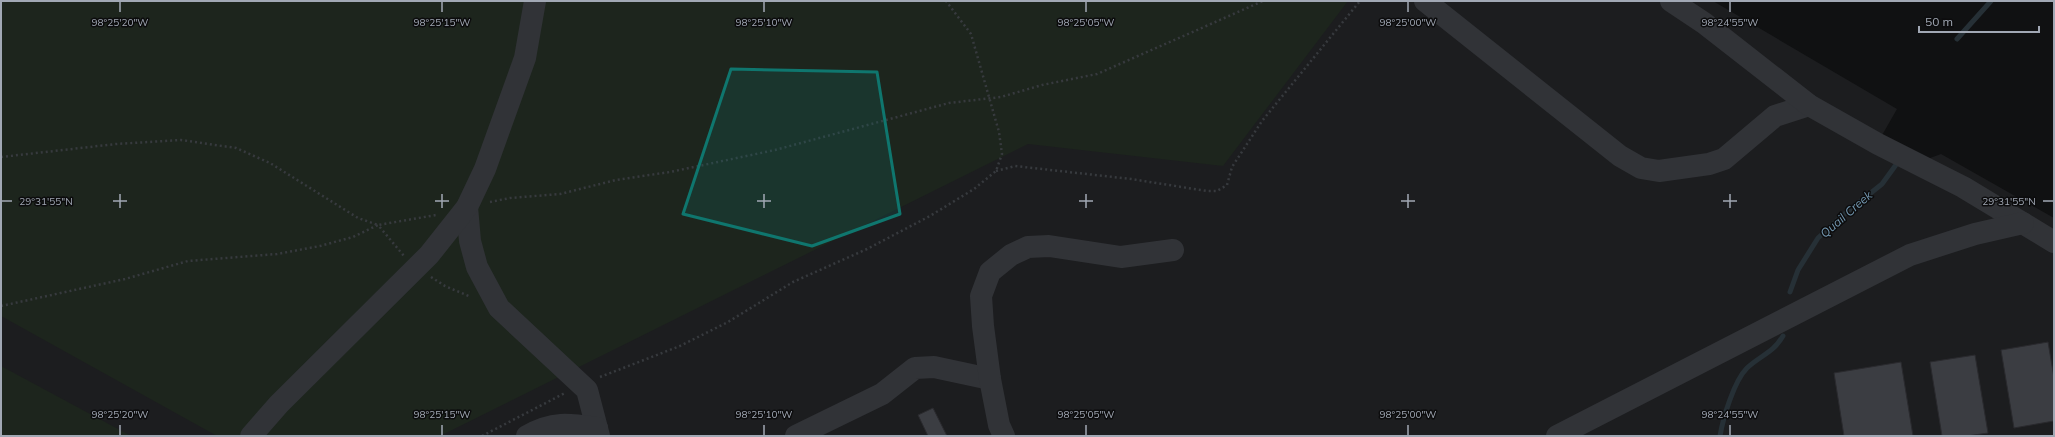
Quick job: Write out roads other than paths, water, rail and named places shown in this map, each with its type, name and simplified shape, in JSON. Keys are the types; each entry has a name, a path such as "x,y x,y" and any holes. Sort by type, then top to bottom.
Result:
{"lane":[{"path":"251,436 279,404 429,255 467,207 485,169 525,58 535,1"},
{"path":"1424,1 1620,156 1641,168 1659,171 1709,164 1724,159 1775,116 1809,105"},
{"path":"1671,1 1704,23 1809,105 1963,186 2054,242"},
{"path":"467,207 470,241 476,267 499,308 587,390 598,432 565,423 536,430 527,436"},
{"path":"1557,436 1910,255 1975,234 2022,223"},
{"path":"1004,436 999,425 990,379 983,326 981,296 990,272 1011,255 1028,247 1049,246 1121,257 1173,250"},
{"path":"796,436 882,394 915,368 934,367 990,379"}],"waterway":[{"name":"Quail Creek","path":"1957,39 1991,1"},
{"name":"Quail Creek","path":"1790,292 1798,270 1818,238 1842,216 1882,184 1898,162"},
{"name":"Quail Creek","path":"1720,436 1730,400 1742,374 1747,368 1775,346 1783,336"}]}
